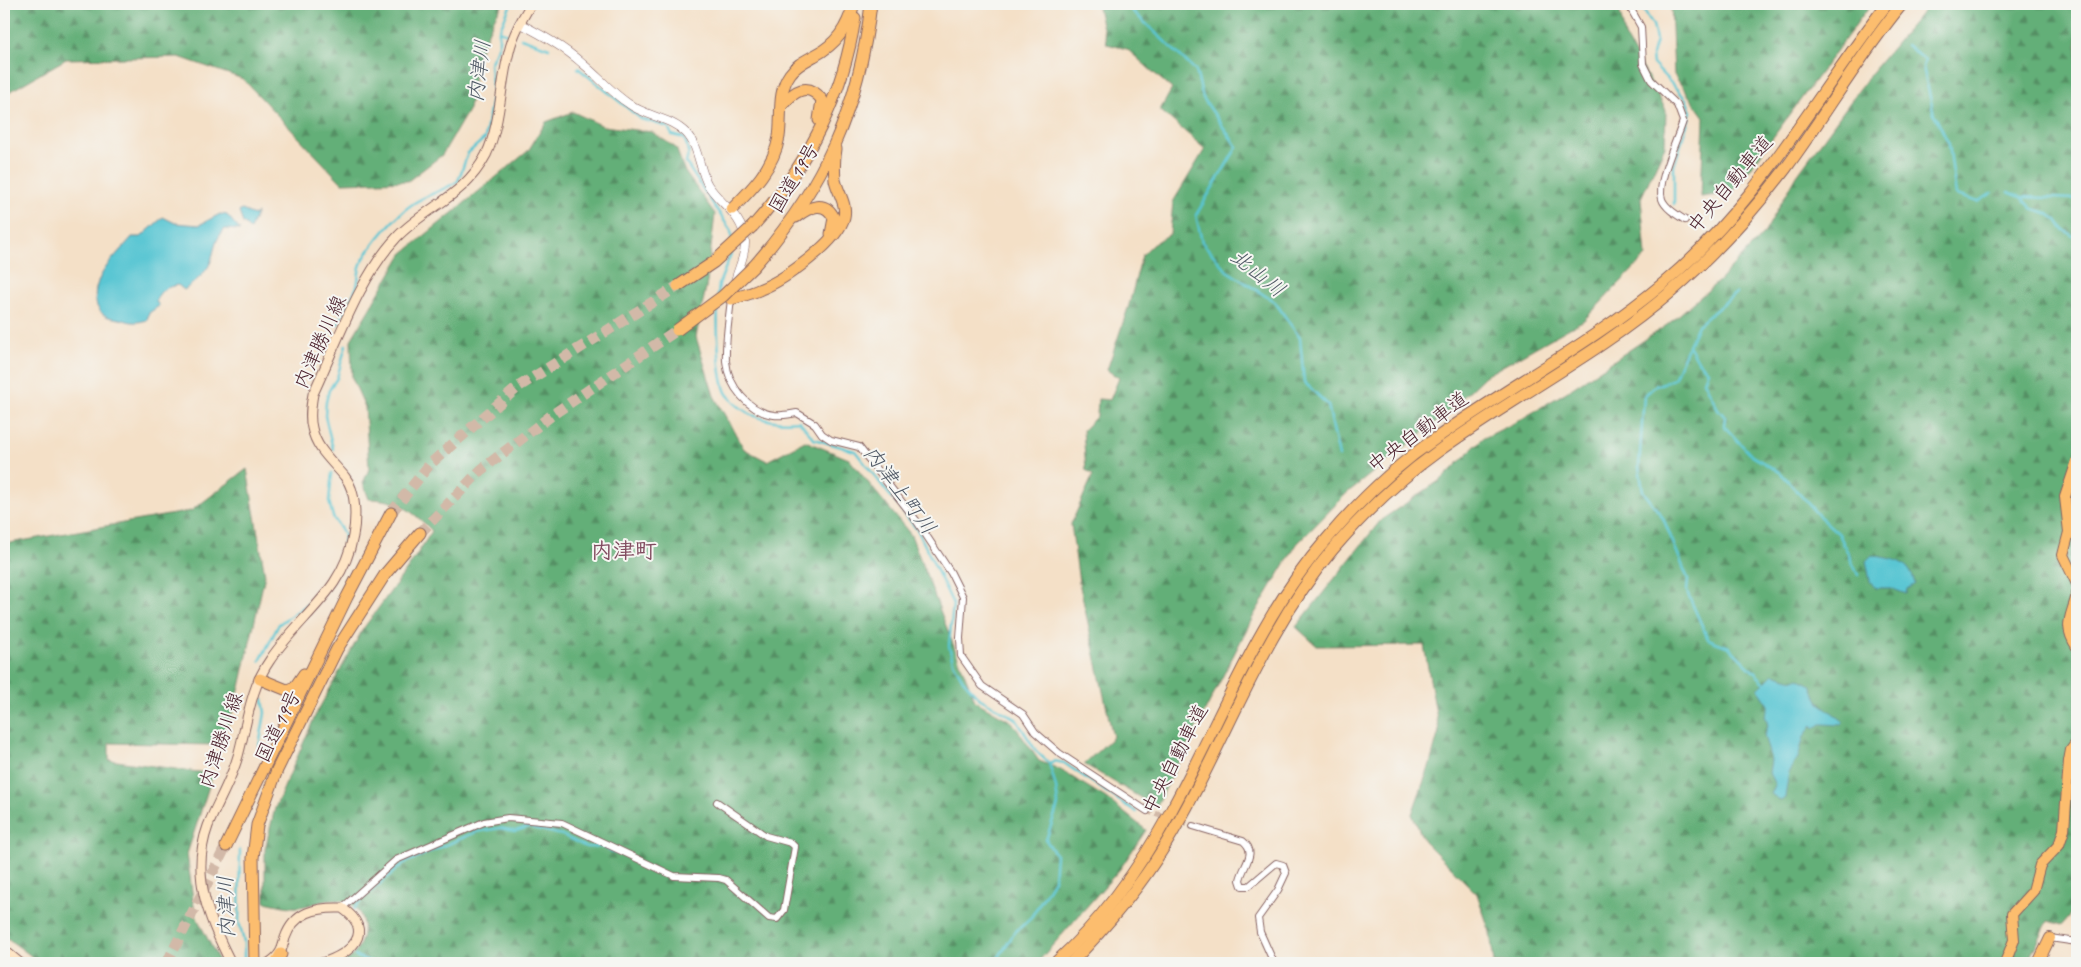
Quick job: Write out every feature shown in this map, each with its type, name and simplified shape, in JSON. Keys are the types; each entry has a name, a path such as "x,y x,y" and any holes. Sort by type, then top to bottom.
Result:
{"highway":[{"path":"732,210 754,187 769,164 779,139 782,94 790,73 796,67 826,50 837,40 848,24 856,4"},
{"name":"国道19号","path":"678,286 714,262 753,226 776,200 814,141 829,111 841,78 852,38 856,4"},
{"name":"国道19号","path":"677,330 724,296 754,266 792,220 836,144 858,84 866,45 871,4"},
{"name":"中央自動車道","path":"1055,963 1096,922 1150,846 1173,807 1268,620 1302,569 1324,542 1380,483 1433,440 1608,327 1668,280 1730,217 1784,151 1887,4"},
{"name":"中央自動車道","path":"1071,963 1125,904 1165,847 1270,641 1294,602 1333,550 1361,519 1413,471 1458,438 1626,328 1696,270 1726,240 1772,186 1902,4"},
{"path":"782,105 789,96 804,88 812,89 817,94 822,106 814,141"},
{"path":"731,299 760,290 784,277 840,228 844,217 844,207 836,182 834,165 836,144"},
{"path":"792,220 810,207 820,206 828,209 834,218 830,238"},
{"name":"国道19号","path":"226,846 365,561 391,513"},
{"name":"国道19号","path":"255,961 254,850 257,825 277,770 338,650 386,573 420,533"},
{"path":"286,690 299,683 312,658 321,653"},
{"path":"260,679 286,690 289,694 288,706 275,735 275,746"}],"main road":[{"name":"内津勝川線","path":"231,963 207,910 200,885 202,854 208,826 237,758 248,710 268,661 288,636 328,594 340,577 348,561 354,534 353,492 347,479 319,446 312,428 310,412 313,394 368,277 381,256 413,222 452,197 466,184 486,154 494,134 509,50 519,23 531,4"},
{"path":"2077,461 2065,497 2069,532 2063,558 2077,584"},
{"path":"2077,594 2068,622 2072,639 2077,647"},
{"path":"2005,963 2014,940 2012,914 2033,891 2037,869 2059,845 2064,830 2069,761 2071,750 2077,742"},
{"path":"255,961 268,963 278,959 295,919 305,913 324,908 342,908 355,920 358,936 353,948 340,957 322,963"},
{"path":"2038,963 2050,938"},
{"path":"4,950 20,963"}],"street":[{"path":"1628,4 1641,27 1643,64 1651,80 1677,106 1683,121 1661,186 1662,198 1666,206 1684,220"},
{"path":"519,23 562,47 629,105 645,115 667,120 686,133 695,147 698,163 709,186 732,210 740,223 745,240 731,299 726,361 728,375 744,400 760,411 775,416 797,413 815,424 822,434 831,440 859,447 916,520 951,573 963,597 960,638 961,656 972,674 988,690 1023,714 1035,732 1059,753 1147,811"},
{"path":"342,908 396,860 484,822 508,818 562,823 674,876 719,878 733,885 769,918 777,918 784,910 796,854 795,847 791,843 766,836 717,802"},
{"path":"1193,826 1243,840 1249,845 1251,850 1249,859 1240,880 1242,886 1249,886 1276,863 1283,864 1286,872 1278,890 1258,918 1260,932 1274,963"},
{"path":"2050,938 2077,942"}],"green space":[{"path":"4,4 503,4 478,55 469,109 442,155 408,181 342,183 243,79 179,57 66,59 4,95"},
{"path":"1097,4 1618,4 1625,36 1666,110 1665,146 1641,198 1646,256 1584,320 1485,376 1440,419 1347,493 1297,544 1254,615 1156,807 1084,764 1113,737 1079,582 1071,524 1093,475 1086,470 1083,430 1097,416 1098,399 1110,400 1119,378 1107,370 1129,305 1142,255 1152,245 1170,234 1173,202 1205,149 1160,110 1172,89 1127,49 1107,44"},
{"path":"1671,4 1871,4 1732,193 1701,197 1704,117 1674,75"},
{"path":"1929,4 2077,4 2077,907 2062,925 2048,921 2027,963 1494,963 1490,932 1477,894 1424,841 1412,814 1430,764 1439,731 1424,645 1317,646 1296,627 1381,520 1442,479 1482,439 1520,420 1568,391 1667,325 1719,281 1765,232 1797,175 1869,76"},
{"path":"573,112 603,126 652,132 676,148 685,172 715,214 707,282 696,337 714,396 744,449 767,461 805,441 849,459 911,535 975,701 1012,722 1039,761 1059,769 1106,798 1146,830 1120,869 1037,963 341,963 350,958 361,942 363,922 360,913 354,906 338,900 295,907 265,902 265,849 275,808 316,714 363,629 410,565 432,531 411,512 397,504 389,501 369,499 363,483 369,469 365,407 352,378 351,340 402,254 528,151 546,122"},
{"path":"247,469 265,575 240,687 229,723 215,745 109,743 109,760 213,774 187,854 195,914 220,963 37,963 30,955 4,936 4,544 191,511"}],"water":[{"path":"242,210 254,215 257,213 250,229 243,223 239,212"},
{"path":"220,214 227,215 240,230 225,229 219,236 209,265 204,273 192,284 184,290 178,285 161,292 156,301 159,306 149,313 147,320 130,322 108,317 100,311 95,296 100,277 105,268 132,237 141,237 163,217 175,223 199,225"},
{"path":"1872,555 1904,565 1909,569 1915,584 1907,589 1906,594 1890,588 1875,588 1870,581 1866,561"},
{"path":"1773,674 1794,680 1799,678 1811,685 1819,703 1844,722 1841,725 1821,724 1814,729 1812,725 1804,737 1798,758 1789,771 1785,798 1781,801 1771,794 1775,785 1769,773 1771,760 1764,736 1768,726 1765,715 1769,705 1758,689"}],"waterway":[{"name":"内津川","path":"338,324 357,286 361,264 377,239 407,208 458,181 468,153 485,138 493,93 490,64 499,45 499,31 511,4"},
{"name":"北山川","path":"1125,4 1196,71 1203,98 1237,147 1196,215 1202,242 1227,271 1275,302 1300,338 1304,382 1328,405 1339,456"},
{"path":"1640,4 1653,25 1656,40 1652,55 1653,64 1686,99 1691,112 1674,166 1674,204"},
{"name":"内津上町川","path":"499,31 508,34"},
{"name":"内津上町川","path":"521,38 549,48"},
{"path":"1907,45 1925,60 1923,67 1934,114 1949,144 1956,195 1978,202 1992,193"},
{"name":"内津上町川","path":"578,68 641,119 668,127 672,135 684,138 689,151 686,163 731,231 732,241"},
{"path":"2008,192 2021,197 2033,209 2047,213 2057,220 2063,229 2077,239"},
{"path":"2022,197 2077,199"},
{"name":"内津上町川","path":"718,295 719,284 732,251"},
{"path":"1736,293 1698,325 1674,379 1655,386 1644,396 1639,467 1643,491 1663,518 1688,579 1687,592 1708,639 1729,647 1764,682"},
{"name":"内津上町川","path":"718,306 720,364 727,394 750,414 769,420 799,421 814,439 855,451 918,531 953,604 949,646 953,662 963,680 979,698 1016,719 1036,751 1049,763 1056,787 1058,805 1046,840 1056,855 1054,880 1030,919 1015,932 995,963"},
{"name":"内津川","path":"333,449 325,416 326,402 329,390 337,378 346,345"},
{"path":"1689,345 1698,361 1708,371 1704,381 1718,409 1725,417 1724,426 1752,456 1781,473 1818,515 1839,534 1858,575"},
{"name":"内津川","path":"260,661 279,624 312,601 329,582 343,553 344,534 333,517 329,501 332,473"},
{"name":"内津川","path":"258,752 265,713 263,699"},
{"path":"1049,763 1054,761 1064,763 1136,812"},
{"path":"354,909 361,900 404,863 476,832 500,828 515,831 529,827 562,835 586,847 603,847 615,853"},
{"name":"内津川","path":"240,850 239,922 244,942 244,963"},
{"path":"355,956 374,963"}],"tunnel":[{"path":"391,513 430,464 518,387 678,286"},
{"path":"420,533 481,470 552,415 677,330"},
{"path":"1147,811 1193,826"},
{"path":"167,963 226,846"}],"district":[{"name":"内津町","path":"624,551"}]}
